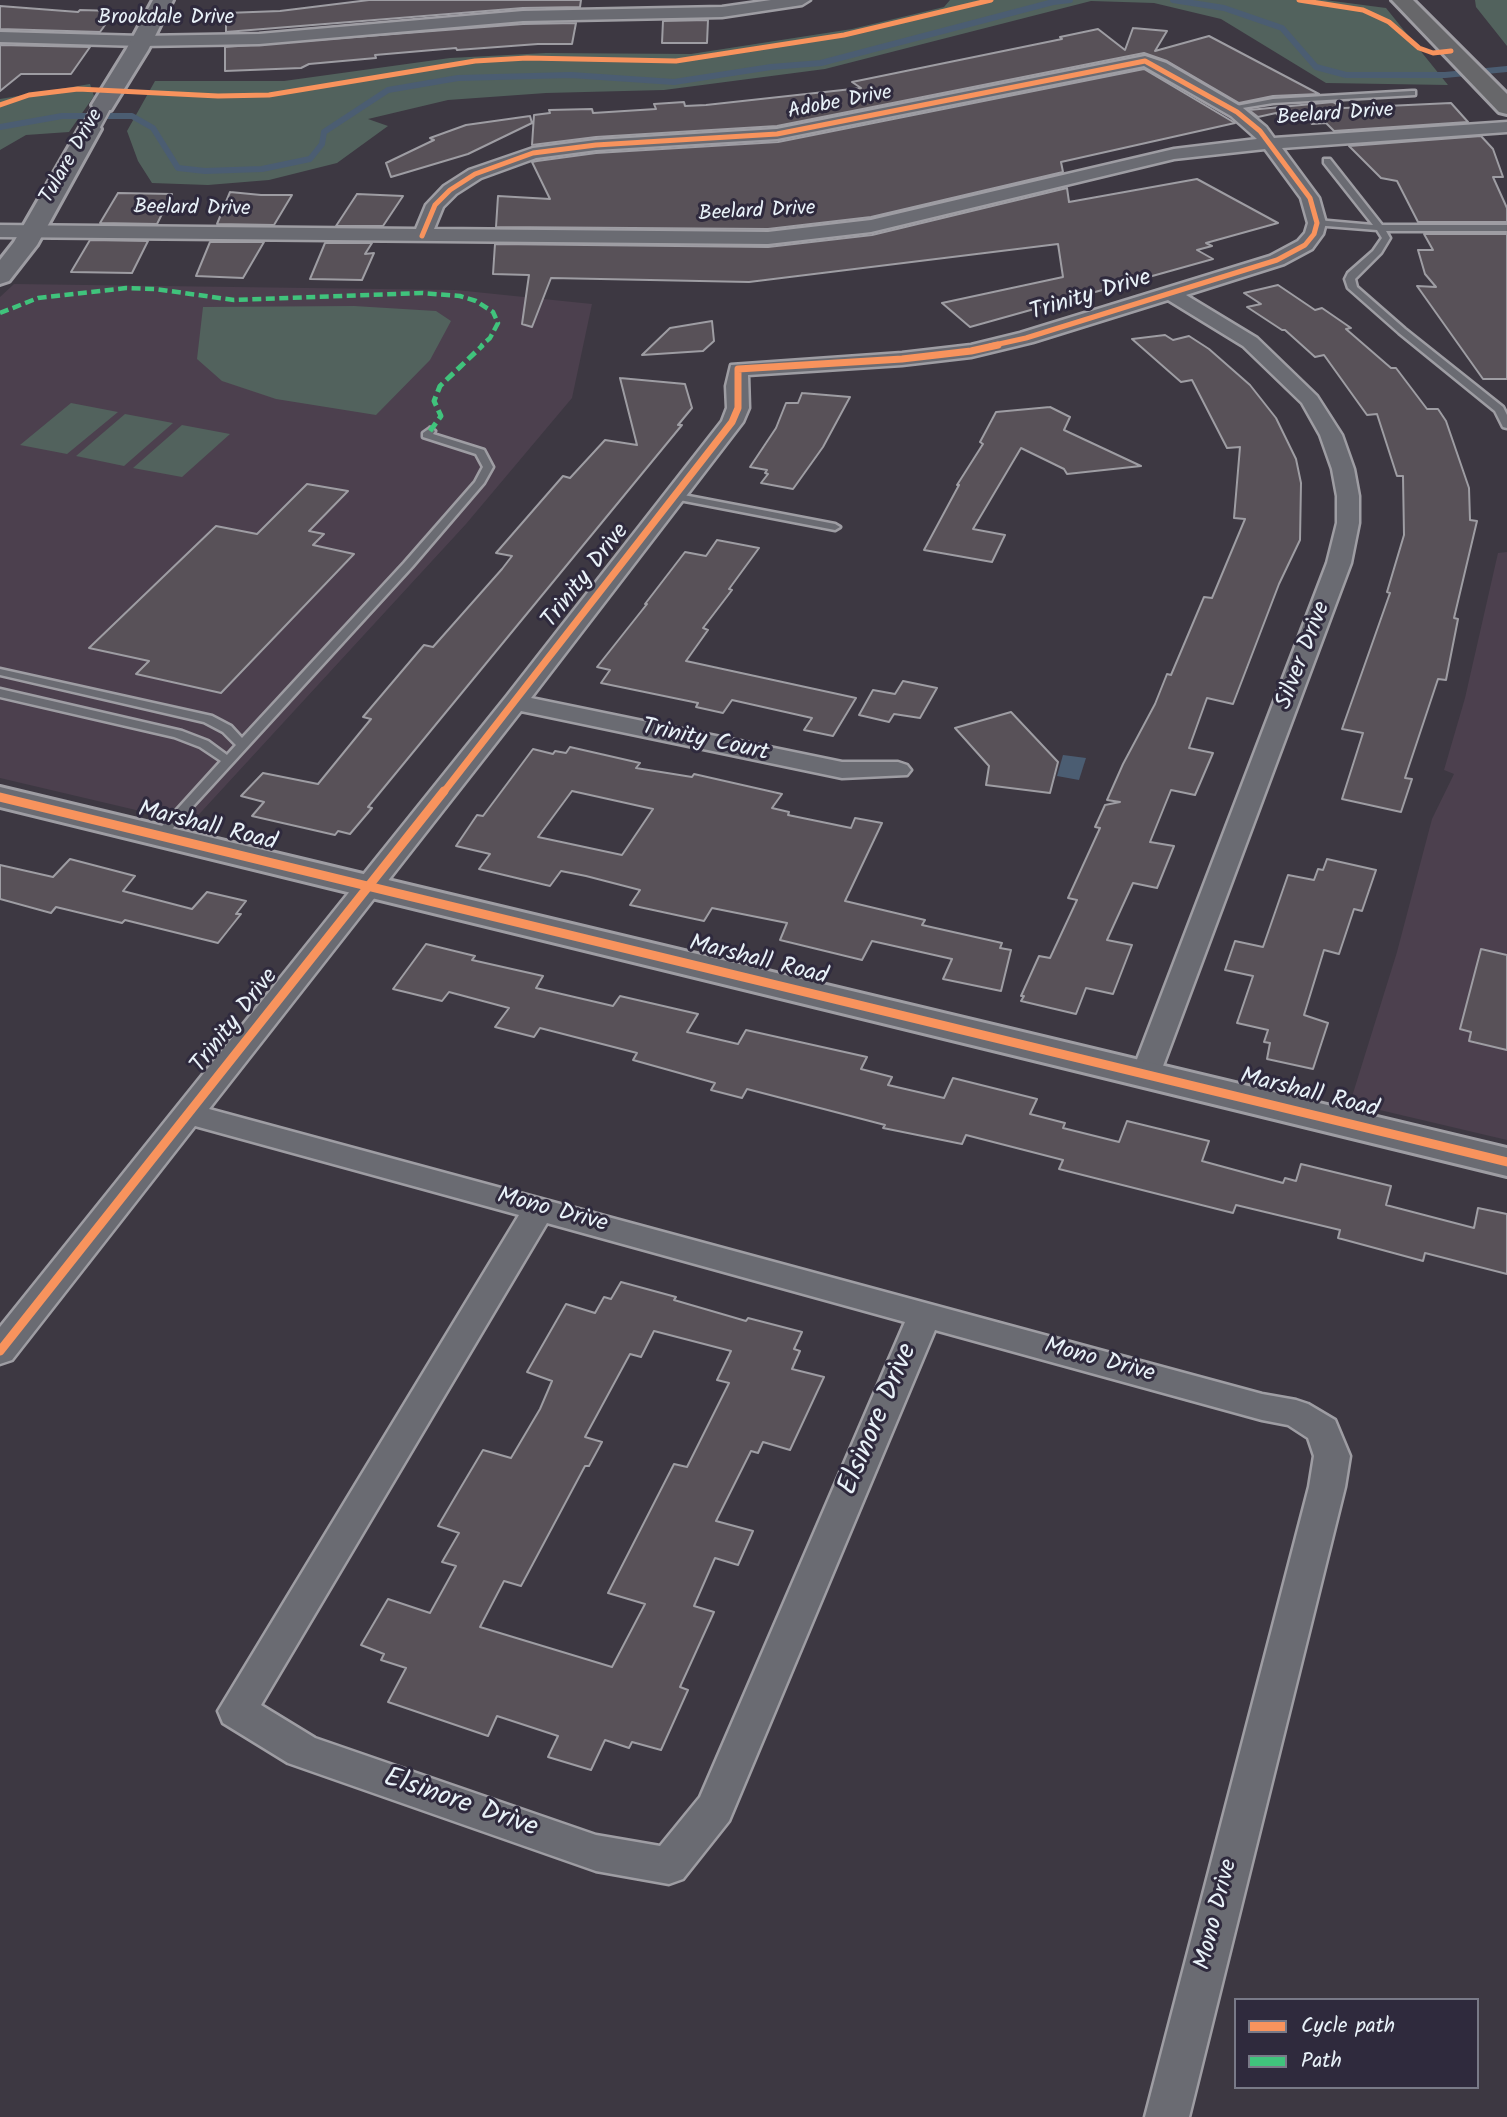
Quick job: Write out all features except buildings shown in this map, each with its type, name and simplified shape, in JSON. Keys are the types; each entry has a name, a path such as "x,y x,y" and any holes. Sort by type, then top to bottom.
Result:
{"main road":[{"path":"1402,0 1507,107"}],"street":[{"name":"Tulare Drive","path":"0,276 32,231 163,0"},
{"name":"Brookdale Drive","path":"0,37 141,41 259,40 624,7 722,12 802,0"},
{"name":"Adobe Drive","path":"422,236 435,205 450,190 475,174 533,153 596,145 777,134 1145,61 1230,108 1260,131 1269,143"},
{"name":"Beelard Drive","path":"0,231 707,239 817,234 872,226 1174,154 1269,143 1507,127"},
{"path":"1269,143 1310,198 1317,223"},
{"name":"Trinity Drive","path":"0,1351 515,702 732,422 738,408 738,369 902,359 971,351 1026,338 1278,260 1305,245 1314,233 1317,223"},
{"name":"Silver Drive","path":"1146,1075 1339,564 1348,523 1348,496 1343,468 1331,435 1310,400 1250,342 1170,293"},
{"name":"Trinity Court","path":"515,702 842,770 898,770"},
{"name":"Marshall Road","path":"0,797 1507,1162"},
{"name":"Mono Drive","path":"188,1114 1262,1407 1296,1413 1322,1430 1332,1456 1324,1500 1167,2117"},
{"name":"Elsinore Drive","path":"540,1209 237,1711 302,1751 596,1853 669,1866 715,1808 925,1314"}],"lane":[{"path":"1230,108 1273,102 1412,93"},
{"path":"1328,161 1386,238 1377,253 1353,273 1350,279 1353,288 1499,410 1507,425"},
{"path":"1317,223 1379,228 1507,228"},
{"path":"159,836 408,565 479,483 488,467 480,453 427,435 430,431"},
{"path":"674,496 835,527"},
{"path":"0,673 208,719 227,729 242,745"},
{"path":"0,693 178,734 204,744 228,761"}],"shaded area":[{"path":"950,0 1325,0 1386,8 1448,85 1326,83 1221,19 1154,3 1091,1 825,69 664,90 546,93 448,100 368,119 388,126 337,163 269,180 208,185 152,183 138,161 127,131 155,81 284,81 450,58 546,53 691,54 852,29 944,7"},
{"path":"1475,0 1507,0 1507,46 1476,7"},
{"path":"90,84 94,96 69,132 26,135 0,150 0,99"},
{"path":"14,284 456,290 592,304 572,398 466,524 191,823 0,778 0,297"},
{"path":"354,306 436,311 451,321 430,360 376,415 276,399 222,381 197,359 203,307"},
{"path":"71,403 118,412 67,454 20,445"},
{"path":"125,414 173,423 124,466 76,456"},
{"path":"182,425 230,434 182,477 133,468"},
{"path":"1507,552 1507,1140 1350,1103 1397,952 1432,819 1454,774 1444,770 1465,698 1498,553"}],"water":[{"path":"1063,755 1086,758 1079,780 1057,776"}],"waterway":[{"path":"0,127 62,116 132,116 153,128 178,168 205,171 262,169 310,159 322,144 324,132 388,90 458,78 571,75 674,82 771,67 821,63 1053,2 1070,0"},
{"path":"1173,0 1224,8 1282,28 1316,67 1346,75 1445,75 1507,69"}],"marked path":[{"path":"0,313 38,298 126,288 155,289 234,300 422,293 460,296 476,301 493,312 498,323 490,338 440,386 434,401 441,416 430,431"}],"cycle path":[{"path":"0,105 29,95 78,89 218,96 269,95 475,61 527,58 676,61 844,35 991,0"},
{"path":"1299,0 1363,10 1389,22 1419,48 1433,53 1451,51"},
{"path":"0,1351 515,702 732,422 738,408 738,369 902,359 971,351 1026,338 1277,260 1305,245 1314,234 1317,223 1310,198 1260,131 1237,112 1145,61 777,134 596,145 533,153 475,174 450,190 435,205 422,236"},
{"path":"0,797 1507,1162"}]}
